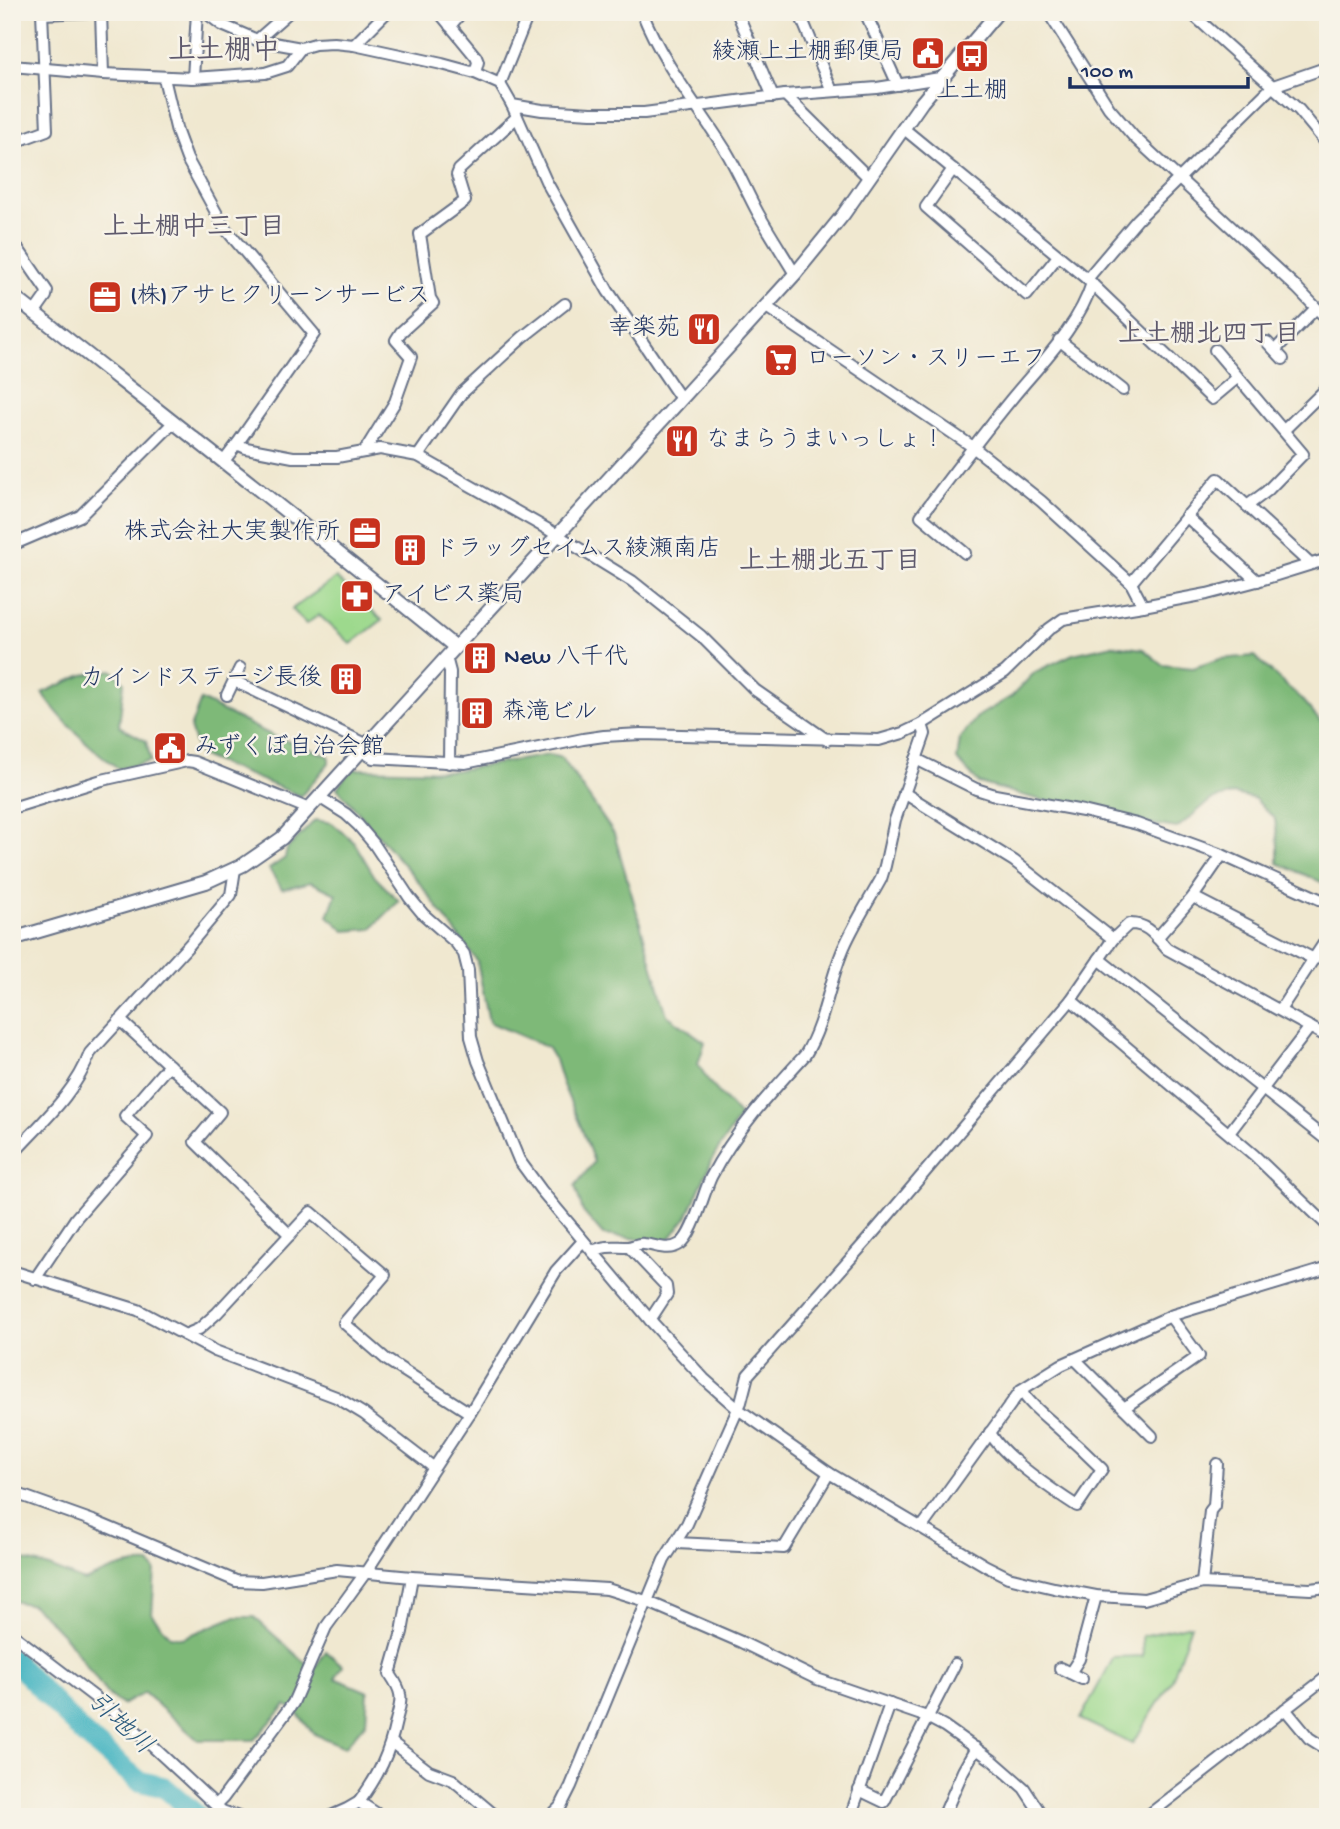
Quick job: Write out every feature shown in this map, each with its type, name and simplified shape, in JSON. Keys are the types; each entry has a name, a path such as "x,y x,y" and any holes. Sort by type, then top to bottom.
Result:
{"street":[{"path":"20,140 47,130 42,13 90,12"},
{"path":"101,12 103,74"},
{"path":"194,78 197,12"},
{"path":"205,12 222,24 257,40 301,48 334,43 394,52 475,73 500,84 546,181 608,291 681,399"},
{"path":"257,40 289,12"},
{"path":"354,45 387,12"},
{"path":"439,12 476,57 478,62 475,73"},
{"path":"450,26 462,12"},
{"path":"500,84 529,12"},
{"path":"642,12 664,60 730,157 759,215 795,274"},
{"path":"737,12 773,97"},
{"path":"799,12 832,91"},
{"path":"865,12 898,85"},
{"path":"12,939 206,882 243,865 282,838 795,274 832,230 940,78 998,12"},
{"path":"1048,12 1109,108 1134,137 1328,320"},
{"path":"1190,12 1299,110 1328,145"},
{"path":"12,66 194,78 265,73 287,66 301,48"},
{"path":"965,554 921,516 1059,340 1086,301 1089,281 1137,220 1273,86 1328,67"},
{"path":"164,78 177,132 187,159 224,228 314,334 224,461"},
{"path":"512,105 591,113 645,113 785,94 877,88 940,78"},
{"path":"785,94 869,178"},
{"path":"364,452 395,402 411,357 396,340 401,332 433,303 430,299 420,234 465,201 457,175 459,170 517,117"},
{"path":"903,128 1089,281 1212,399 1237,377"},
{"path":"953,169 926,206 1027,295 1058,256"},
{"path":"12,240 47,291 34,313"},
{"path":"12,295 224,461 451,652"},
{"path":"418,456 461,394 523,337 565,304"},
{"path":"765,306 973,447 1041,500 1131,583 1143,606"},
{"path":"1275,350 1316,308"},
{"path":"1059,340 1123,390"},
{"path":"1215,351 1304,454 1267,491 1247,506"},
{"path":"1284,430 1328,387"},
{"path":"12,545 79,516 173,423"},
{"path":"237,444 293,457 337,457 380,449 418,456 558,534 632,582 701,636 755,690 827,740"},
{"path":"1131,583 1218,479 1310,564"},
{"path":"1186,516 1257,581"},
{"path":"234,681 363,747 373,758 465,763 604,736 641,734 879,740 904,733 922,724 1005,672 1063,619 1207,594 1328,559"},
{"path":"449,763 451,652"},
{"path":"228,695 240,668"},
{"path":"592,1251 605,1246 629,1247 641,1243 662,1248 673,1248 682,1244 689,1235 711,1178 725,1154 747,1122 812,1044 842,951 881,879 904,793 925,734 922,724"},
{"path":"916,759 975,789 995,795 1137,824 1223,855 1328,903"},
{"path":"12,808 102,780 187,761 309,809"},
{"path":"904,793 1014,861 1113,939"},
{"path":"318,797 346,814 358,825 409,898 464,954 468,970 471,1037 478,1061 519,1160 650,1320 704,1379 738,1409 829,1473 1008,1577 1096,1596 1144,1599 1202,1583 1310,1589 1328,1587"},
{"path":"1157,938 1193,897 1223,855"},
{"path":"12,1155 58,1104 83,1070 90,1053 231,895 235,869"},
{"path":"1193,897 1314,959"},
{"path":"550,1817 561,1806 571,1786 646,1601 664,1560 687,1524 738,1409 748,1375 868,1239 1071,1000 1113,939 1129,924 1138,923 1147,927 1167,949 1328,1037"},
{"path":"1279,1010 1328,937"},
{"path":"1100,959 1328,1141"},
{"path":"1071,1000 1254,1154 1328,1226"},
{"path":"120,1020 220,1112 195,1142 289,1235"},
{"path":"1229,1133 1310,1027"},
{"path":"35,1279 76,1218 147,1136 124,1116 169,1065"},
{"path":"186,1335 199,1329 217,1313 311,1212 385,1275 344,1323 387,1360 470,1413"},
{"path":"216,1805 293,1703 326,1627 366,1572 470,1413 556,1271 583,1241"},
{"path":"629,1247 666,1286 667,1294 650,1320"},
{"path":"922,1527 1021,1390 1061,1365 1170,1316 1328,1268"},
{"path":"12,1271 138,1310 215,1351 336,1397 364,1414 433,1467"},
{"path":"1124,1408 1199,1356 1170,1316"},
{"path":"1075,1359 1152,1436"},
{"path":"990,1432 1021,1466 1077,1506 1102,1469 1040,1412 1021,1390"},
{"path":"1202,1583 1210,1511 1214,1506 1217,1464"},
{"path":"676,1543 784,1548 829,1473"},
{"path":"12,1492 96,1522 236,1581 262,1582 337,1570 607,1589 646,1601 741,1642 817,1679 927,1717 957,1734 992,1760 1024,1788 1043,1817"},
{"path":"329,1817 359,1802 375,1781 386,1758 401,1700 400,1690 390,1674 402,1632 412,1577"},
{"path":"1082,1679 1065,1671 1079,1659 1096,1596"},
{"path":"12,1634 122,1718 222,1811 239,1817"},
{"path":"859,1790 884,1802 955,1664"},
{"path":"1146,1817 1328,1676"},
{"path":"850,1817 890,1704"},
{"path":"1285,1709 1309,1738 1328,1749"},
{"path":"391,1742 429,1771 453,1780 497,1817"},
{"path":"943,1817 976,1748"},
{"path":"359,1802 382,1817"}],"green space":[{"path":"336,578 382,620 351,644 319,615 306,624 292,609"},
{"path":"1113,645 1143,649 1163,665 1193,668 1220,659 1254,656 1301,699 1320,721 1328,724 1328,885 1278,863 1275,819 1255,799 1234,794 1211,800 1177,828 1033,798 979,783 957,760 960,739 977,717 1012,696 1035,672 1073,654"},
{"path":"112,670 124,682 119,726 146,741 151,761 119,769 78,734 42,693 83,675"},
{"path":"201,700 273,736 329,756 329,763 301,796 199,755 190,728"},
{"path":"549,755 562,758 614,834 667,1015 705,1042 698,1064 709,1082 740,1116 714,1156 687,1217 667,1242 603,1235 583,1212 575,1186 594,1162 555,1060 547,1047 489,1022 477,961 417,880 337,788 352,769 452,771"},
{"path":"315,820 332,823 354,842 375,877 399,901 371,929 345,931 328,916 336,894 311,882 282,889 269,869 285,858 287,849"},
{"path":"12,1539 16,1543 16,1558 84,1581 125,1566 150,1564 155,1570 152,1615 170,1636 183,1638 234,1617 254,1617 314,1669 326,1651 343,1666 335,1678 368,1692 366,1722 345,1747 314,1734 297,1713 286,1705 254,1740 198,1740 144,1693 122,1705 107,1694 67,1639 46,1617 32,1605 12,1601"},
{"path":"1191,1625 1171,1683 1132,1744 1080,1719 1114,1657 1143,1656 1142,1636"}],"waterway":[{"name":"引地川","path":"12,1659 86,1736 139,1781 164,1787 199,1817"}],"place":[{"name":"綾瀬上土棚郵便局","path":"928,53"},
{"name":"上土棚","path":"972,56"},
{"name":"(株)アサヒクリーンサービス","path":"105,297"},
{"name":"幸楽苑","path":"704,329"},
{"name":"ローソン・スリーエフ","path":"781,360"},
{"name":"なまらうまいっしょ！","path":"682,441"},
{"name":"株式会社大実製作所","path":"365,533"},
{"name":"ドラッグセイムス綾瀬南店","path":"410,550"},
{"name":"アイビス薬局","path":"357,596"},
{"name":"New 八千代","path":"480,658"},
{"name":"カインドステージ長後","path":"346,679"},
{"name":"森滝ビル","path":"477,713"},
{"name":"みずくぼ自治会館","path":"170,748"}],"district":[{"name":"上土棚中","path":"224,52"},
{"name":"上土棚中三丁目","path":"194,229"},
{"name":"上土棚北四丁目","path":"1209,336"},
{"name":"上土棚北五丁目","path":"830,563"}]}
